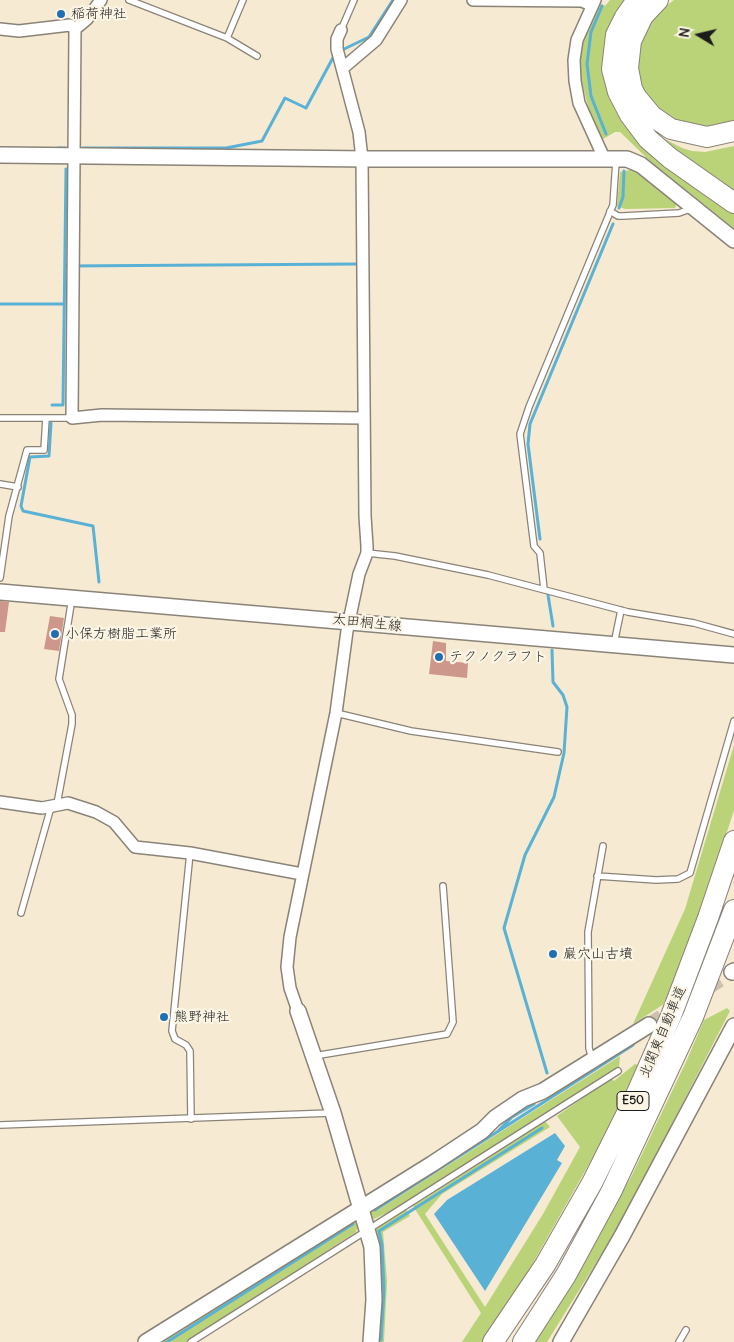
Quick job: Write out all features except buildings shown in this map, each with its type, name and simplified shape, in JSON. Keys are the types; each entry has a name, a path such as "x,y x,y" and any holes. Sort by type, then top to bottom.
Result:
{"highway":[{"path":"637,0 625,17 616,35 612,69 618,92 630,115 648,139 670,158 734,203"},
{"path":"658,0 643,16 631,41 628,68 632,89 637,98 652,116 671,129 707,137 734,131"},
{"name":"北関東自動車道","path":"493,1342 545,1265 592,1183 635,1097 671,1016 708,918 734,841"},
{"name":"北関東自動車道","path":"523,1342 566,1275 616,1184 693,1017 734,910"}],"street":[{"path":"102,0 87,19 75,29 72,418 102,416 364,418"},
{"path":"339,59 376,40 401,0"},
{"path":"473,0 582,1 593,3 577,40 574,60 575,82 582,110 610,158"},
{"path":"0,30 18,31 70,25 75,29"},
{"path":"341,30 337,39 339,59 359,132 362,159 367,553 358,574 349,621 336,713 302,874 287,967 290,988 333,1113 368,1229 374,1260 371,1342"},
{"path":"0,155 362,159 610,158 633,160 734,240"},
{"name":"太田桐生線","path":"0,591 734,655"},
{"path":"0,802 54,805 68,802 102,815 114,822 135,847 190,853 302,874"},
{"path":"146,1342 482,1131 495,1118 523,1099 544,1091 649,1025"},
{"path":"561,1342 618,1244 734,1026"}],"lane":[{"path":"129,0 227,38 257,56"},
{"path":"227,38 243,0"},
{"path":"341,30 354,0"},
{"path":"544,589 540,554 534,546 520,434 528,407 614,198 610,158"},
{"path":"610,210 618,216 623,216 679,213 693,207"},
{"path":"0,418 72,418"},
{"path":"0,578 5,534 27,450 44,450 46,418"},
{"path":"0,484 18,487"},
{"path":"367,553 395,556 544,589 621,610 694,623 734,634"},
{"path":"22,912 54,805 72,724 72,715 58,679 72,598"},
{"path":"614,645 621,610"},
{"path":"336,713 411,731 558,752"},
{"path":"597,876 656,880 678,879 690,873 734,721"},
{"path":"593,1061 589,1048 588,932 603,846"},
{"path":"190,853 172,1031 175,1040 186,1045 190,1051 191,1119"},
{"path":"314,1056 447,1034 453,1022 443,886"},
{"path":"191,1342 618,1071"},
{"path":"0,1125 333,1113"},
{"path":"679,1342 686,1330"}],"green space":[{"path":"610,0 625,0 610,97 618,115 641,144 734,214 734,229 650,161 620,132 615,132 603,139 591,117 579,72 580,54 589,24 599,3 605,6"},
{"path":"674,0 734,0 734,124 711,131 671,123 643,90 639,80 637,54 644,30 658,12"},
{"path":"659,136 692,151 705,152 734,146 734,197 691,165"},
{"path":"635,169 678,201 675,208 625,209 617,206 620,172"},
{"path":"734,745 734,810 702,910 664,1004 633,1024 685,909"},
{"path":"727,1008 730,1011 622,1221 547,1342 534,1342 568,1288 632,1175 704,1020"},
{"path":"620,1056 619,1067 391,1211 374,1219 369,1216 367,1211 373,1207 378,1210"},
{"path":"635,1064 638,1065 601,1143 521,1284 482,1342 462,1342 481,1313 413,1206 545,1121 550,1127 442,1194 425,1214 485,1307 543,1214 580,1147 557,1116 611,1078 614,1081"},
{"path":"406,1209 410,1216 383,1232 387,1281 384,1342 378,1342 375,1229"},
{"path":"356,1218 358,1223 356,1232 186,1342 159,1342 351,1227 349,1222"}],"water":[{"path":"555,1133 565,1146 557,1160 562,1163 485,1291 434,1214 447,1200"}],"waterway":[{"path":"340,51 369,37 393,0"},
{"path":"602,6 591,32 587,64 591,96 606,134"},
{"path":"83,148 226,148 262,141 285,98 306,108 335,54"},
{"path":"58,148 65,148"},
{"path":"52,405 63,405 66,169"},
{"path":"619,208 623,197 624,171"},
{"path":"540,539 528,444 530,424 613,224"},
{"path":"65,266 357,264"},
{"path":"0,304 64,304"},
{"path":"51,423 49,456 30,457 21,506 23,511 93,526 99,582"},
{"path":"548,595 553,626"},
{"path":"547,1073 504,928 525,855 554,797 564,753 567,707 563,695 553,682 552,650"},
{"path":"375,1210 633,1045"},
{"path":"499,1130 512,1117 534,1104"},
{"path":"381,1340 384,1290 382,1245 379,1231 542,1128"},
{"path":"167,1342 353,1224"}],"tunnel":[{"path":"649,1025 732,972"}],"place":[{"name":"稲荷神社","path":"61,14"},
{"name":"小保方樹脂工業所","path":"55,634"},
{"name":"テクノクラフト","path":"439,657"},
{"name":"巖穴山古墳","path":"553,954"},
{"name":"熊野神社","path":"164,1017"}]}
